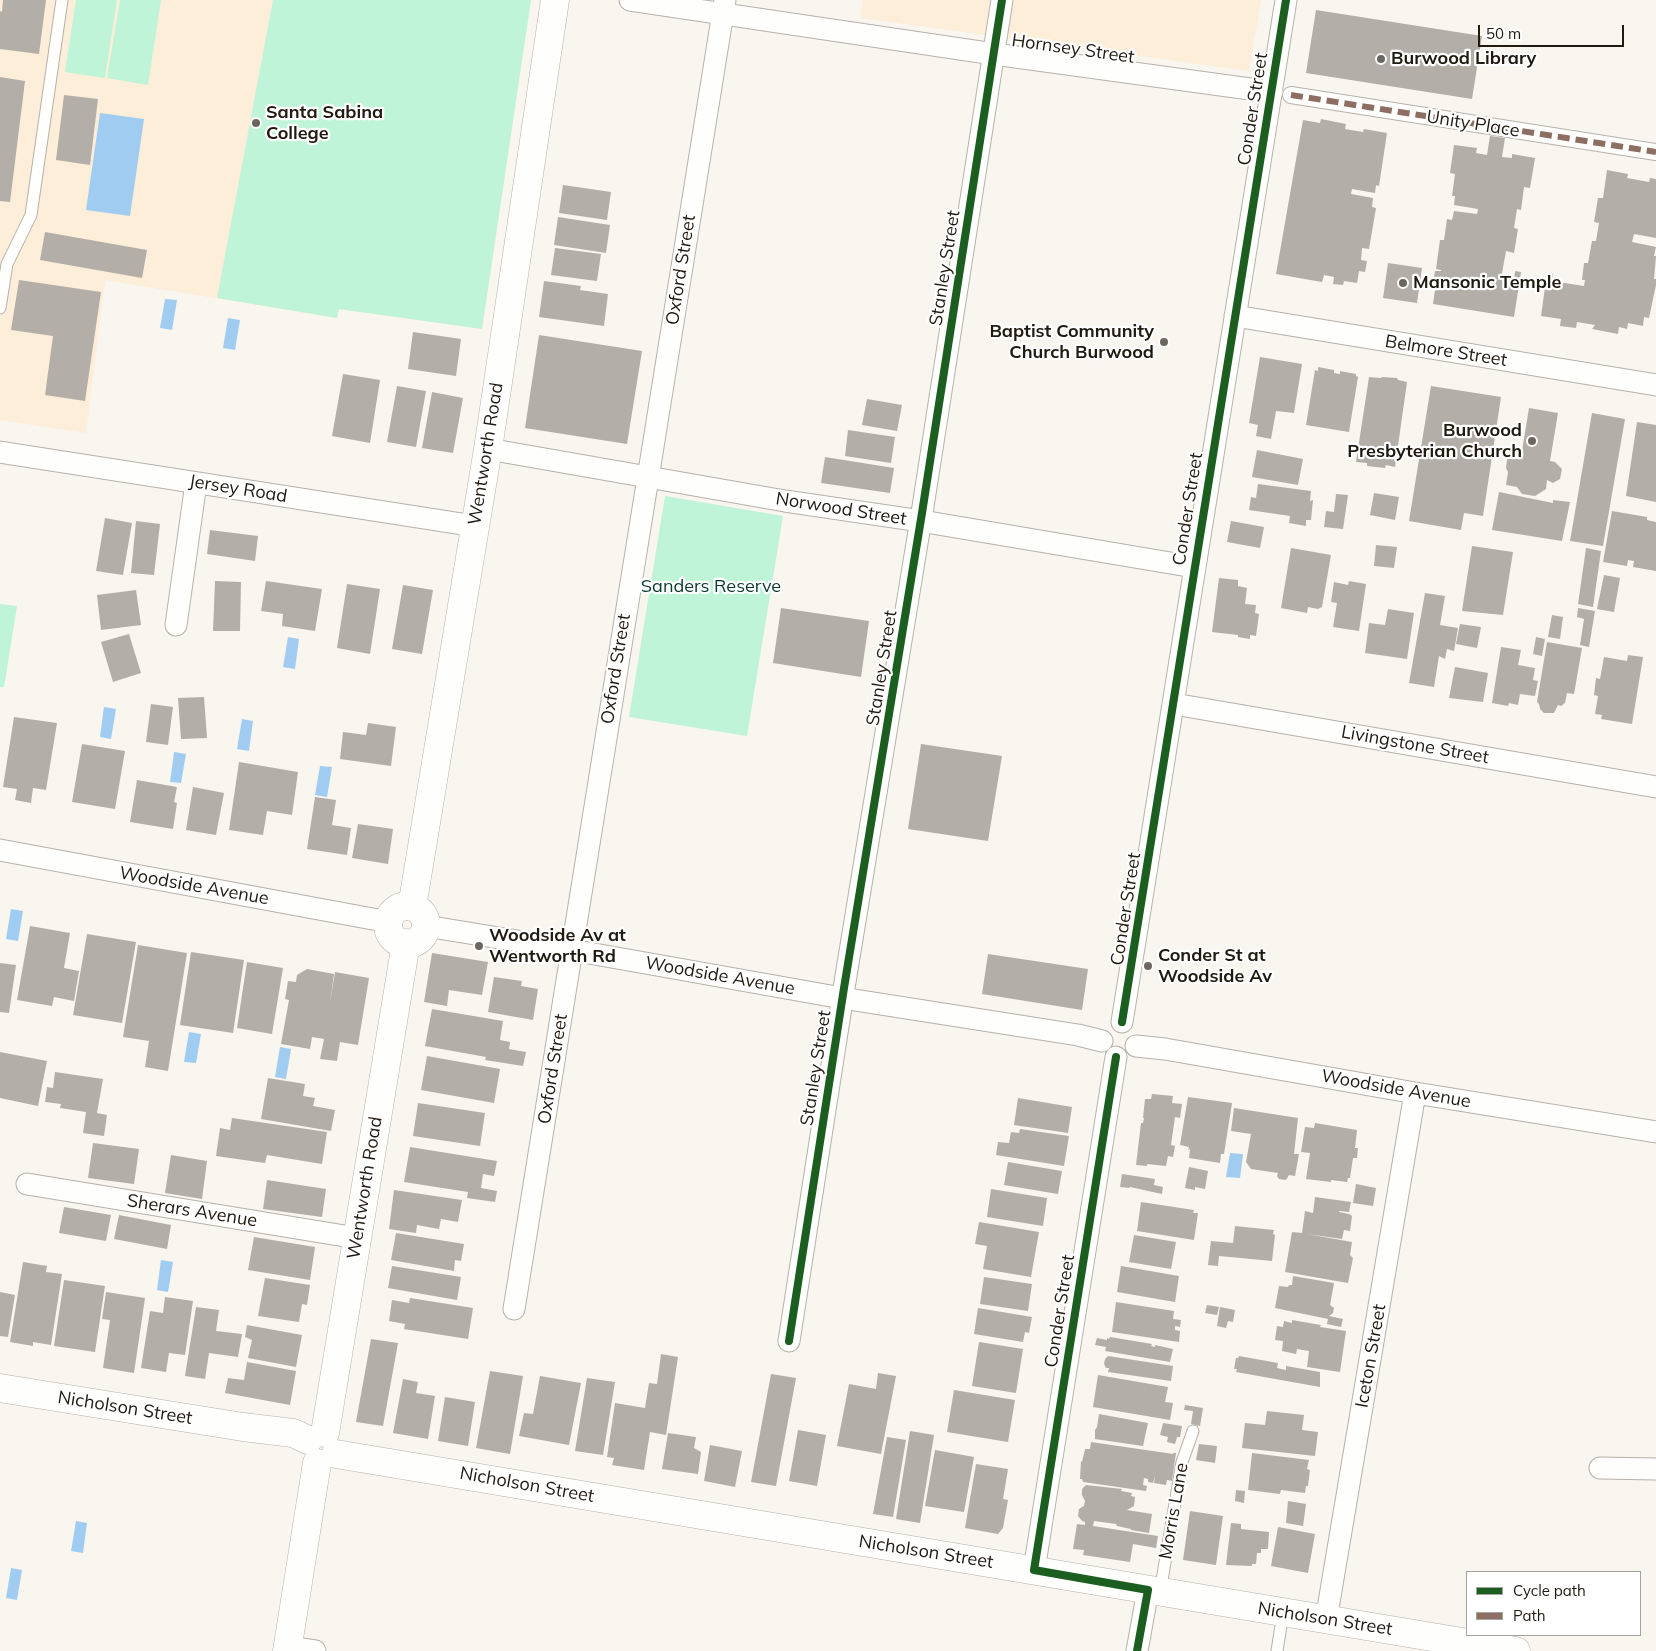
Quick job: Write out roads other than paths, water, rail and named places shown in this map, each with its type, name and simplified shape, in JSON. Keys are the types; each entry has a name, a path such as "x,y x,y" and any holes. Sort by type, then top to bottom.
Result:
{"street":[{"name":"Wentworth Road","path":"288,1649 357,1238 415,926 555,0"},
{"name":"Hornsey Street","path":"630,0 724,7 994,54 1281,93"},
{"name":"Stanley Street","path":"789,1341 842,998 921,521 1002,0"},
{"name":"Conder Street","path":"1122,1022 1235,316 1281,93 1286,0"},
{"name":"Oxford Street","path":"514,1310 724,7"},
{"name":"Unity Place","path":"1281,93 1656,152"},
{"name":"Belmore Street","path":"1235,316 1656,385"},
{"name":"Norwood Street","path":"488,449 785,501 921,521 1194,567"},
{"name":"Jersey Road","path":"0,452 475,526"},
{"path":"176,625 196,482"},
{"name":"Livingstone Street","path":"1174,704 1656,787"},
{"name":"Woodside Avenue","path":"0,850 389,922"},
{"path":"389,922 391,934 400,942 415,926"},
{"name":"Woodside Avenue","path":"415,926 572,950 842,998 1078,1035 1102,1041"},
{"path":"1122,1022 1127,1024 1135,1030 1137,1035 1136,1046 1128,1055 1116,1057 1108,1053 1102,1041 1103,1033 1114,1023 1122,1022"},
{"name":"Woodside Avenue","path":"1136,1046 1175,1050 1415,1093 1656,1132"},
{"name":"Conder Street","path":"1034,1570 1116,1057"},
{"name":"Iceton Street","path":"1326,1620 1415,1093"},
{"name":"Sherars Avenue","path":"27,1184 357,1238"},
{"name":"Nicholson Street","path":"0,1388 243,1427 293,1433 321,1447 1154,1591 1516,1651"},
{"path":"1600,1468 1656,1469"},
{"path":"1138,1651 1154,1591"},
{"path":"288,1649 315,1651"}],"lane":[{"path":"0,308 7,264 31,215 62,0"},
{"name":"Morris Lane","path":"1154,1591 1182,1462 1193,1431"},
{"path":"1277,1651 1284,1613"}],"water":[{"path":"100,113 144,119 130,216 86,210"},
{"path":"165,299 177,300 172,330 160,328"},
{"path":"228,318 240,320 235,350 223,348"},
{"path":"288,637 299,639 295,669 283,667"},
{"path":"104,707 116,709 111,739 100,737"},
{"path":"242,719 253,721 249,751 237,749"},
{"path":"174,752 186,754 181,783 170,782"},
{"path":"320,766 332,767 327,797 315,795"},
{"path":"11,909 23,911 18,941 6,939"},
{"path":"189,1032 201,1034 196,1063 184,1062"},
{"path":"280,1047 291,1049 286,1079 275,1077"},
{"path":"1230,1153 1243,1154 1240,1178 1226,1177"},
{"path":"161,1260 173,1262 168,1292 157,1290"},
{"path":"76,1521 87,1523 83,1553 71,1551"},
{"path":"11,1568 22,1570 17,1600 6,1598"}],"place":[{"name":"Burwood Library","path":"1381,59"},
{"name":"Santa Sabina College","path":"256,123"},
{"name":"Mansonic Temple","path":"1403,283"},
{"name":"Baptist Community Church Burwood","path":"1164,342"},
{"name":"Burwood Presbyterian Church","path":"1532,441"},
{"name":"Woodside Av at Wentworth Rd","path":"479,946"},
{"name":"Conder St at Woodside Av","path":"1148,966"}],"park label":[{"name":"Sanders Reserve","path":"711,587"}]}
